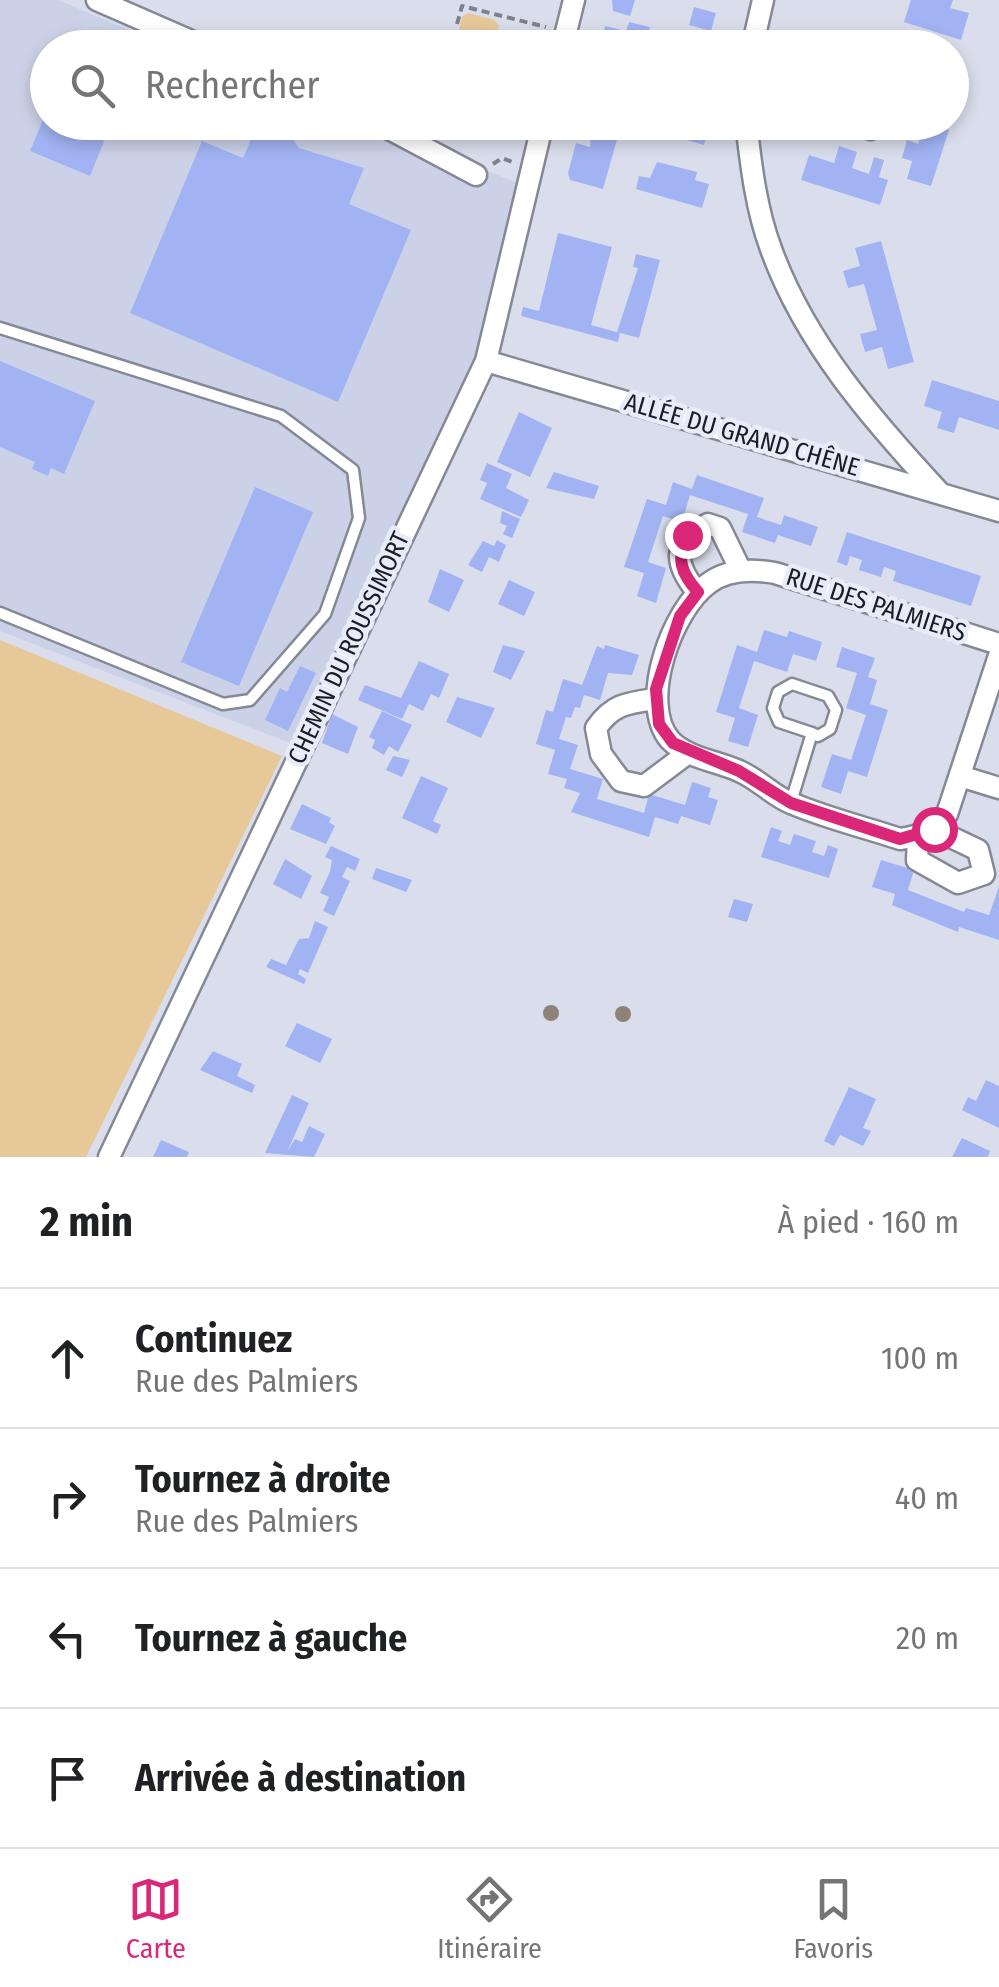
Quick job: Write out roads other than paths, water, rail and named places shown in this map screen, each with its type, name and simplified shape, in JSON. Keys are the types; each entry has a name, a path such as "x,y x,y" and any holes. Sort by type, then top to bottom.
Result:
{"street":[{"path":"97,0 166,30"},
{"path":"566,30 574,0"},
{"path":"756,30 763,0"},
{"path":"410,140 476,175"},
{"name":"CHEMIN DU ROUSSIMORT","path":"109,1157 486,361 538,140"},
{"path":"748,140 754,186 771,249 801,314 883,432 940,492"},
{"name":"ALLÉE DU GRAND CHÊNE","path":"486,361 999,511"},
{"path":"698,592 683,575 679,552 687,535 708,524 720,528 741,571 722,576 698,592 680,616 655,699 659,724 673,743 739,771 791,803 900,839 926,833 947,814 999,656"},
{"name":"RUE DES PALMIERS","path":"741,571 775,574 999,644"},
{"path":"655,699 619,704 609,711 596,728 601,754 621,781 644,786 688,752"},
{"path":"960,776 999,788"}],"lane":[{"path":"0,328 281,416 353,470 359,518 325,614 250,700 223,704 0,613"},
{"path":"792,684 828,696 836,710 830,729 818,736 812,734 779,722 772,708 778,692 792,684"},
{"path":"791,803 812,734"}]}
